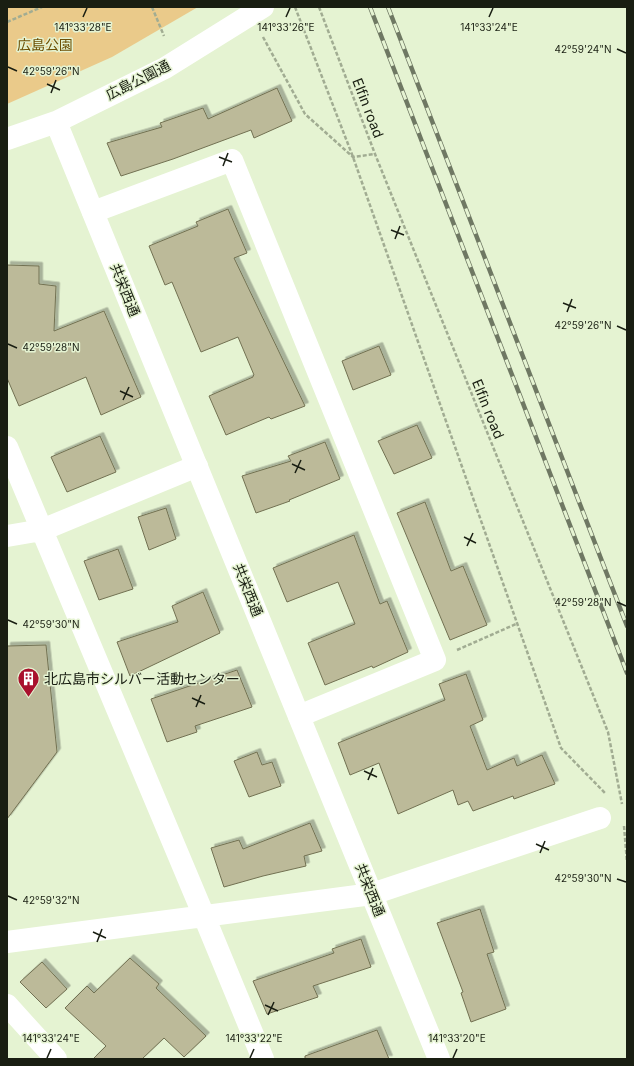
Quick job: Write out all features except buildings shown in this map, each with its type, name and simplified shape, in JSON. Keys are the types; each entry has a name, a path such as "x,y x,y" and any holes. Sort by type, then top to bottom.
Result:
{"street":[{"name":"広島公園通","path":"7,139 56,122 165,68 263,7"},
{"name":"共栄西通","path":"56,122 439,1059"},
{"path":"93,212 232,160 435,660 299,716"},
{"path":"7,447 263,1059"},
{"path":"7,536 42,530 197,466"},
{"path":"7,942 372,894 600,818"},
{"path":"7,1006 56,1059"}],"path":[{"path":"7,22 42,7"},
{"path":"152,7 164,36"},
{"path":"295,7 353,156 516,624 561,748 608,796"},
{"name":"Elfin road","path":"319,7 375,154 608,732 622,805"},
{"path":"260,31 305,114 353,156 375,154"},
{"path":"435,660 516,624"},
{"path":"624,819 627,862"}],"green space":[{"name":"広島公園","path":"7,7 198,7 112,57 7,104"}],"railway":[{"path":"370,7 627,673"},
{"path":"388,7 627,626"}],"place":[{"name":"北広島市シルバー活動センター","path":"29,698"}]}
